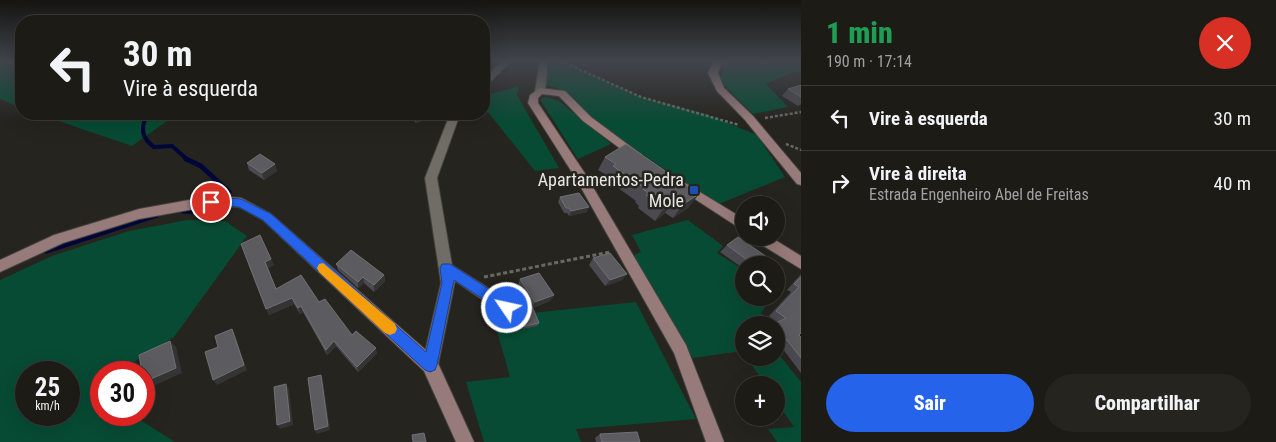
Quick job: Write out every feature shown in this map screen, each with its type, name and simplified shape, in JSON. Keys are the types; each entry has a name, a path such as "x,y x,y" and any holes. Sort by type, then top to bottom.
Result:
{"main road":[{"path":"716,82 762,133 801,181"},
{"path":"647,162 606,135 562,94 540,91 533,97 533,103 580,175 681,350 715,442"},
{"path":"679,183 735,220"},
{"path":"0,266 60,239 139,214 211,202 241,203 267,217 430,365 465,442"},
{"path":"774,246 801,263"}],"street":[{"path":"540,91 541,82"},
{"path":"430,365 448,283 431,178 453,120"},
{"path":"446,268 507,308"}],"path":[{"path":"608,82 641,97 706,114 762,133"},
{"path":"749,118 770,118 801,112"},
{"path":"466,281 623,250"}],"green space":[{"path":"0,82 15,82 15,105 0,99"},
{"path":"541,82 607,82 641,97 706,114 757,135 785,177 719,204 617,136 594,119 576,100 553,87 541,84"},
{"path":"721,82 771,82 766,84 788,107 753,114"},
{"path":"519,86 517,95 559,168 535,171 490,115 490,94"},
{"path":"545,97 559,101 611,144 578,159 541,101"},
{"path":"56,120 169,120 132,146"},
{"path":"187,220 225,221 247,236 174,337 136,361 90,361 90,426 150,426 175,442 0,442 0,280 52,256 129,231"},
{"path":"688,220 723,246 717,253 735,264 735,306 765,307 761,313 764,316 735,316 735,352 693,358 631,257 641,252 632,235"},
{"path":"636,302 696,419 576,429 581,442 484,442 466,382 510,377 493,317"},
{"path":"785,362 801,382 801,442 777,442 768,429 794,427 785,414 785,376 760,376 753,366 785,366"}],"building":[{"path":"801,85 801,97 788,89"},
{"path":"626,144 699,194 682,205 674,200 664,208 646,195 649,194 644,188 613,166 616,164 605,157"},
{"path":"260,154 275,164 262,173 247,163"},
{"path":"579,193 589,207 571,211 569,208 566,208 560,197"},
{"path":"260,235 271,259 265,262 276,289 301,275 319,302 325,299 352,335 356,331 376,348 357,367 334,341 326,350 301,306 298,308 292,298 266,309 241,244"},
{"path":"735,239 735,246 751,246 765,256 742,256 727,245"},
{"path":"351,250 384,275 374,285 363,277 358,282 336,264"},
{"path":"610,253 627,274 610,280 593,258"},
{"path":"539,273 554,295 535,302 520,279"},
{"path":"801,277 801,333 799,335 801,337 801,358 785,340 786,318 776,311 781,306 785,306 785,302 799,287 794,284"},
{"path":"532,306 539,323 520,327 514,312 516,309"},
{"path":"232,329 244,365 213,380 205,352 218,347 215,336"},
{"path":"170,341 176,368 155,377 155,361 140,361 139,355"},
{"path":"321,375 328,426 315,430 308,378"},
{"path":"286,384 290,421 277,425 274,387"},
{"path":"637,432 640,442 602,442 600,434"},
{"path":"424,433 426,442 413,442 412,435"}],"waterway":[{"path":"145,120 143,132 150,144 154,147 172,146 188,160"},
{"path":"188,160 201,166 229,192"},
{"path":"183,211 209,212"},
{"path":"46,251 157,215"}],"slow traffic":[{"path":"323,268 390,329"}],"place":[{"name":"Apartamentos-Pedra Mole","path":"694,190"}],"route":[{"path":"211,202 241,203 267,217 430,365 448,283 446,268 507,308"}]}
